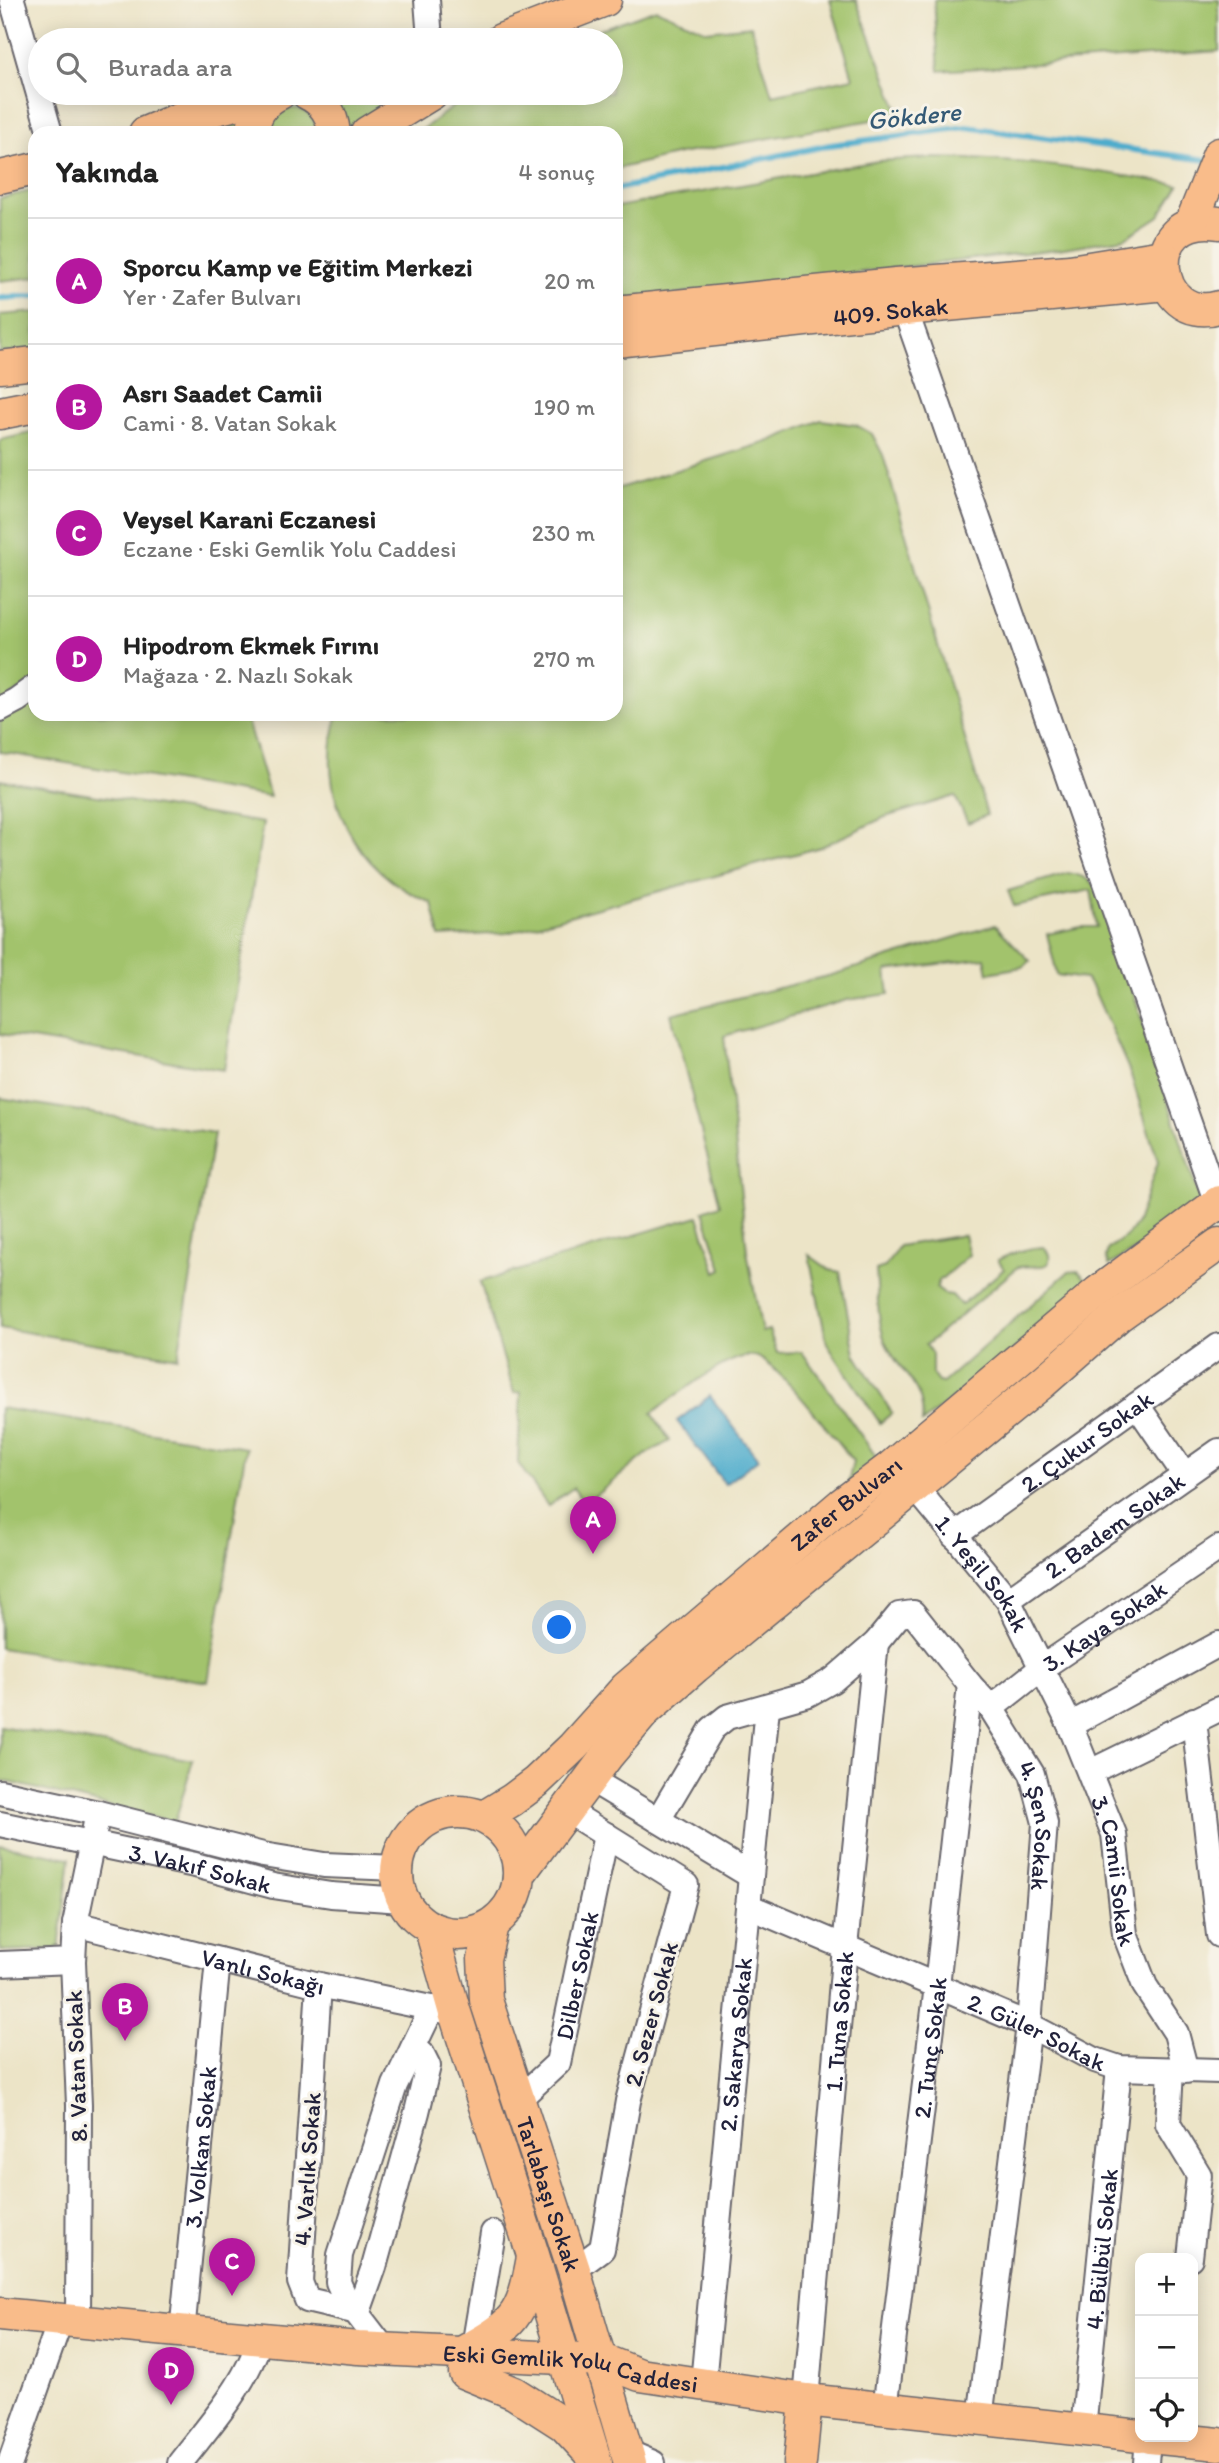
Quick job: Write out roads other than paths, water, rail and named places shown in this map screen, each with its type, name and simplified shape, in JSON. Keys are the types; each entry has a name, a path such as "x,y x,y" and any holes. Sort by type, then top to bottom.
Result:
{"main road":[{"path":"533,28 605,0"},
{"path":"162,126 181,118 232,105"},
{"path":"254,126 256,116 263,105"},
{"path":"325,105 333,119 334,126"},
{"path":"378,126 412,105"},
{"path":"1218,309 1200,309 1187,305 1175,296 1165,270 1173,237 1202,218 1219,154"},
{"path":"0,177 28,171"},
{"name":"409. Sokak","path":"623,312 900,296 1165,270"},
{"name":"409. Sokak","path":"623,340 900,296"},
{"path":"0,367 28,364"},
{"path":"0,413 28,407"},
{"name":"Zafer Bulvarı","path":"484,1817 536,1782 573,1747 626,1688 842,1504 891,1467 1098,1292 1218,1205"},
{"name":"Zafer Bulvarı","path":"520,1873 566,1810 646,1710 1043,1382 1118,1316 1219,1244"},
{"path":"455,1811 484,1817 508,1836 516,1853 520,1873 516,1893 507,1910 492,1925 472,1933 452,1934 431,1929 414,1917 402,1900 396,1880 397,1859 405,1839 418,1824 436,1814 455,1811"},
{"name":"Tarlabaşı Sokak","path":"492,1925 484,1959 486,2000 605,2372 637,2459"},
{"path":"431,1929 444,2010 533,2256 595,2460"},
{"path":"196,2334 255,2353 337,2365 466,2358 512,2321 526,2292 533,2256"},
{"name":"Eski Gemlik Yolu Caddesi","path":"0,2314 640,2375 806,2400 1135,2435"},
{"path":"466,2358 564,2425 595,2460"},
{"path":"800,2463 806,2400"},
{"path":"1198,2442 1219,2444"}],"street":[{"path":"12,0 28,56"},
{"path":"427,0 429,28"},
{"path":"42,105 48,126"},
{"path":"900,296 1218,1205"},
{"path":"0,709 28,691"},
{"name":"2. Çukur Sokak","path":"954,1536 1219,1346"},
{"path":"1137,1405 1185,1475"},
{"name":"2. Badem Sokak","path":"1008,1600 1219,1451"},
{"name":"1. Yeşil Sokak","path":"915,1487 1008,1600 1043,1667"},
{"name":"3. Kaya Sokak","path":"991,1708 1043,1667 1219,1548"},
{"name":"4. Şen Sokak","path":"658,1820 712,1729 727,1717 808,1694 833,1680 876,1643 899,1615 914,1613 991,1708 1032,1774 1045,1823 1029,2025 980,2419"},
{"name":"1. Tuna Sokak","path":"806,2400 845,1947 876,1643"},
{"path":"1070,1725 1219,1644"},
{"name":"3. Camii Sokak","path":"1043,1667 1090,1772 1114,1834 1125,1934 1145,1986 1176,2033 1179,2071 1168,2124 1199,2175 1191,2253"},
{"name":"2. Tunç Sokak","path":"885,2409 937,1986 970,1685"},
{"name":"2. Sakarya Sokak","path":"704,2384 767,1707"},
{"path":"1090,1772 1219,1709"},
{"path":"1194,1720 1219,1935"},
{"path":"590,1779 751,1876"},
{"name":"3. Vakıf Sokak","path":"0,1792 98,1812 262,1855 324,1865 397,1868"},
{"name":"2. Sezer Sokak","path":"566,1810 686,1885 628,2101 602,2249 574,2270"},
{"name":"8. Vatan Sokak","path":"10,2463 69,2321 79,2105 73,1961 75,1924 98,1812"},
{"name":"3. Vakıf Sokak","path":"0,1824 195,1865 273,1885 331,1895 402,1900"},
{"name":"Dilber Sokak","path":"517,2100 558,2063 606,1835"},
{"name":"2. Güler Sokak","path":"748,1906 1029,2025 1095,2060 1119,2068 1219,2071"},
{"name":"Vanlı Sokağı","path":"75,1924 319,1985 444,2010"},
{"name":"3. Volkan Sokak","path":"196,2334 218,1960"},
{"path":"0,1964 73,1961"},
{"name":"4. Varlık Sokak","path":"319,1985 300,2282 307,2300 358,2312"},
{"path":"385,2350 345,2298 338,2282 340,2255 395,2085 413,2048 444,2010"},
{"path":"358,2312 374,2267 428,2066 422,2054 413,2048"},
{"name":"4. Bülbül Sokak","path":"1083,2430 1119,2068"},
{"path":"466,2358 493,2233"},
{"path":"180,2463 231,2397 255,2353"},
{"path":"1146,2463 1157,2442"}],"water":[{"path":"710,1396 758,1459 725,1484 677,1421"}],"waterway":[{"name":"Gökdere","path":"623,188 830,145 967,127 1207,160"},
{"name":"Gökdere","path":"0,298 28,296"}],"place":[{"name":"Sporcu Kamp ve Eğitim Merkezi","path":"593,1554"},
{"name":"Asrı Saadet Camii","path":"125,2041"},
{"name":"Veysel Karani Eczanesi","path":"232,2296"},
{"name":"Hipodrom Ekmek Fırını","path":"171,2405"}]}
